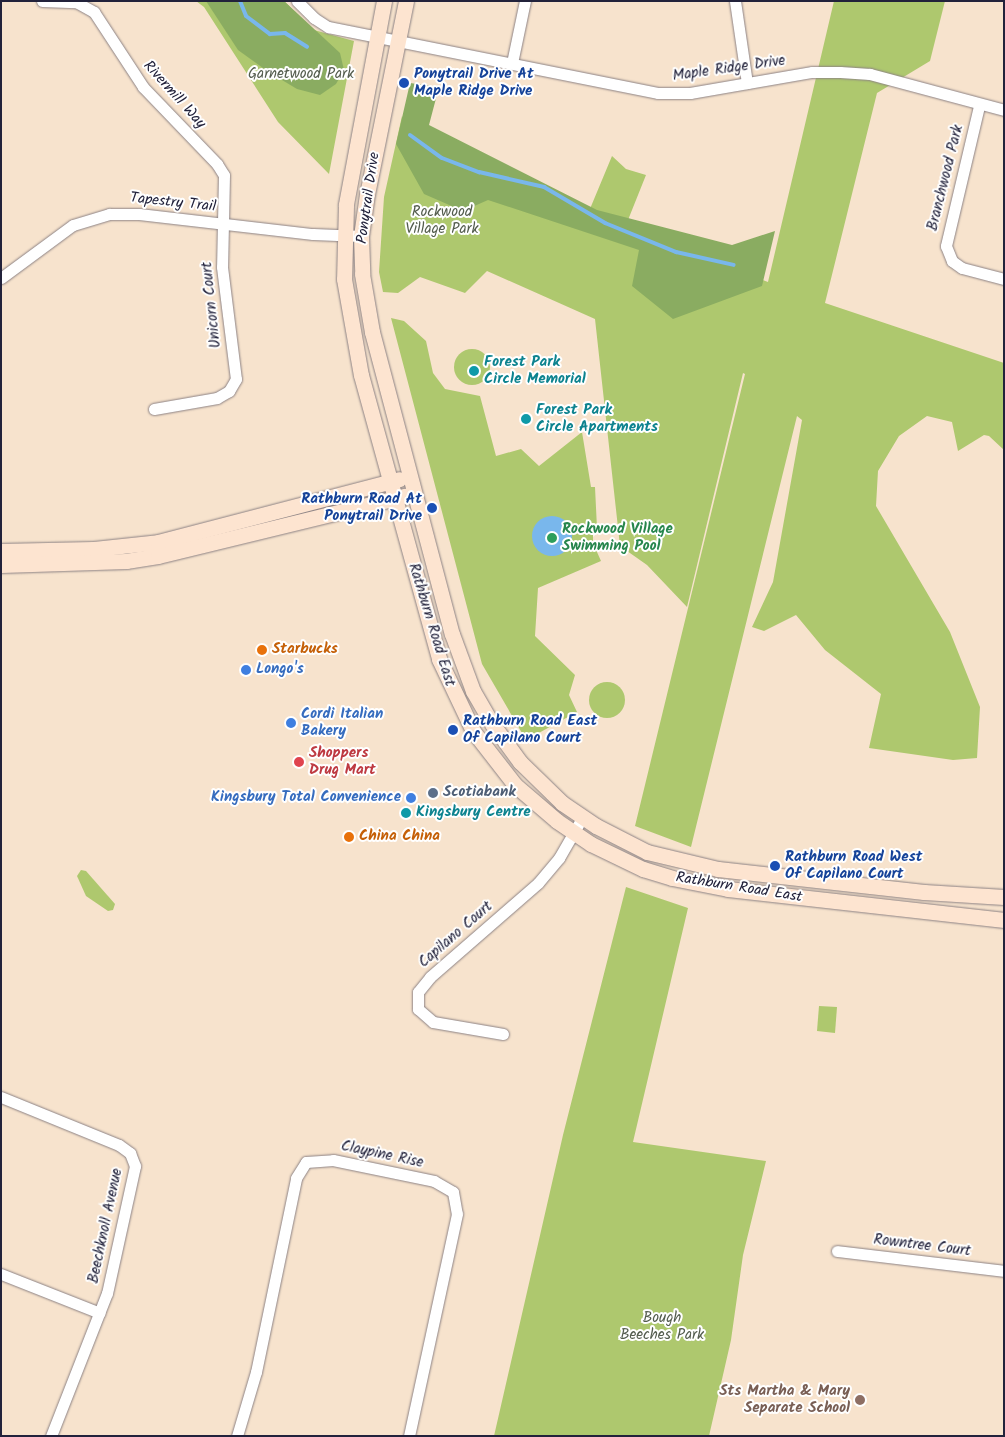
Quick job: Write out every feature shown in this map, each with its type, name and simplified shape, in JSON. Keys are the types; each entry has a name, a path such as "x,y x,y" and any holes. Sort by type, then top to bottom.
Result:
{"street":[{"name":"Rivermill Way","path":"42,1 76,2 94,12 143,87 217,164 225,180 222,224"},
{"name":"Maple Ridge Drive","path":"297,1 322,24 658,93 690,93 812,72 870,74 979,106 1004,110"},
{"name":"Ponytrail Drive","path":"384,1 342,235 344,279 352,338 394,499"},
{"name":"Ponytrail Drive","path":"406,1 372,164 361,236 367,309 419,510"},
{"path":"512,63 525,1"},
{"path":"735,1 747,83"},
{"name":"Branchwood Park","path":"979,106 946,246 952,261 962,268 1004,279"},
{"name":"Tapestry Trail","path":"2,275 57,235 92,217 138,214 222,224 361,236"},
{"name":"Unicorn Court","path":"154,409 222,396 236,379 226,310 222,224"},
{"path":"1,551 94,549 158,542 410,476"},
{"path":"1,565 126,561 158,556 415,493"},
{"name":"Rathburn Road East","path":"394,499 439,659 458,705 502,769 537,805 573,834 625,862 698,884 1004,920"},
{"name":"Rathburn Road East","path":"419,510 452,634 474,691 520,762 582,818 634,846 690,865 924,892 1004,896"},
{"name":"Capilano Court","path":"503,1034 433,1022 418,1009 418,992 430,978 538,883 559,858 582,818"},
{"name":"Beechknoll Avenue","path":"1,1097 119,1145 132,1156 135,1176 100,1313 51,1436"},
{"name":"Claypine Rise","path":"236,1436 256,1372 296,1178 306,1162 333,1160 434,1182 453,1192 457,1214 410,1436"},
{"name":"Rowntree Court","path":"837,1251 1004,1271"},
{"path":"1,1274 100,1313"}],"green space":[{"name":"Garnetwood Park","path":"196,1 284,1 314,30 354,41 329,174 278,122 204,7"},
{"path":"206,1 284,1 340,53 344,70 336,84 320,95 297,89 267,71 238,50"},
{"name":"Rockwood Village Park","path":"834,1 945,1 930,61 877,93 825,303 1004,363 1004,450 989,436 984,435 958,451 952,422 927,416 899,436 878,471 876,506 950,632 980,707 977,758 953,760 869,748 881,694 825,650 796,615 764,631 752,627 773,582 802,420 797,416 691,847 635,826 745,374 743,373 687,607 647,565 620,546 595,319 487,271 465,293 420,277 398,293 383,292 379,272 384,197 402,116 410,135 587,216 612,156 626,169 646,175 624,230 768,282"},
{"path":"410,83 439,87 429,125 597,210 732,245 775,231 762,286 673,319 632,286 639,250 488,200 463,211 424,194 396,144"},
{"path":"391,318 404,321 426,341 433,373 445,389 480,396 496,456 521,449 539,466 582,432 591,487 595,487 597,528 593,529 593,543 601,561 538,588 535,636 575,675 569,695 577,712 526,740 482,664"},
{"path":"472,349 485,354 490,367 485,380 472,385 459,380 454,367 459,354"},
{"path":"607,682 619,688 625,700 619,712 607,718 595,712 589,700 595,688"},
{"path":"81,870 86,871 115,904 113,910 108,911 86,896 77,876"},
{"name":"Bough Beeches Park","path":"626,887 688,908 633,1142 766,1161 743,1255 731,1340 709,1436 494,1436 563,1135"},
{"path":"819,1006 837,1007 835,1033 817,1031"}],"water":[{"name":"Rockwood Village Swimming Pool","path":"556,516 563,519 569,525 572,536 571,544 563,553 556,556 548,556 541,553 533,544 532,532 535,525 544,517"}],"waterway":[{"path":"240,1 246,16 270,34 285,33 307,47"},
{"path":"410,135 442,158 479,172 544,187 605,223 676,252 734,265"}],"place":[{"name":"Ponytrail Drive At Maple Ridge Drive","path":"404,83"},
{"name":"Forest Park Circle Memorial","path":"474,371"},
{"name":"Forest Park Circle Apartments","path":"526,419"},
{"name":"Rathburn Road At Ponytrail Drive","path":"432,508"},
{"name":"Rockwood Village Swimming Pool","path":"552,538"},
{"name":"Starbucks","path":"262,650"},
{"name":"Longo's","path":"246,670"},
{"name":"Cordi Italian Bakery","path":"291,723"},
{"name":"Rathburn Road East Of Capilano Court","path":"453,730"},
{"name":"Shoppers Drug Mart","path":"299,762"},
{"name":"Scotiabank","path":"433,793"},
{"name":"Kingsbury Total Convenience","path":"411,798"},
{"name":"Kingsbury Centre","path":"406,813"},
{"name":"China China","path":"349,837"},
{"name":"Rathburn Road West Of Capilano Court","path":"775,866"},
{"name":"Sts Martha & Mary Separate School","path":"860,1400"}]}
